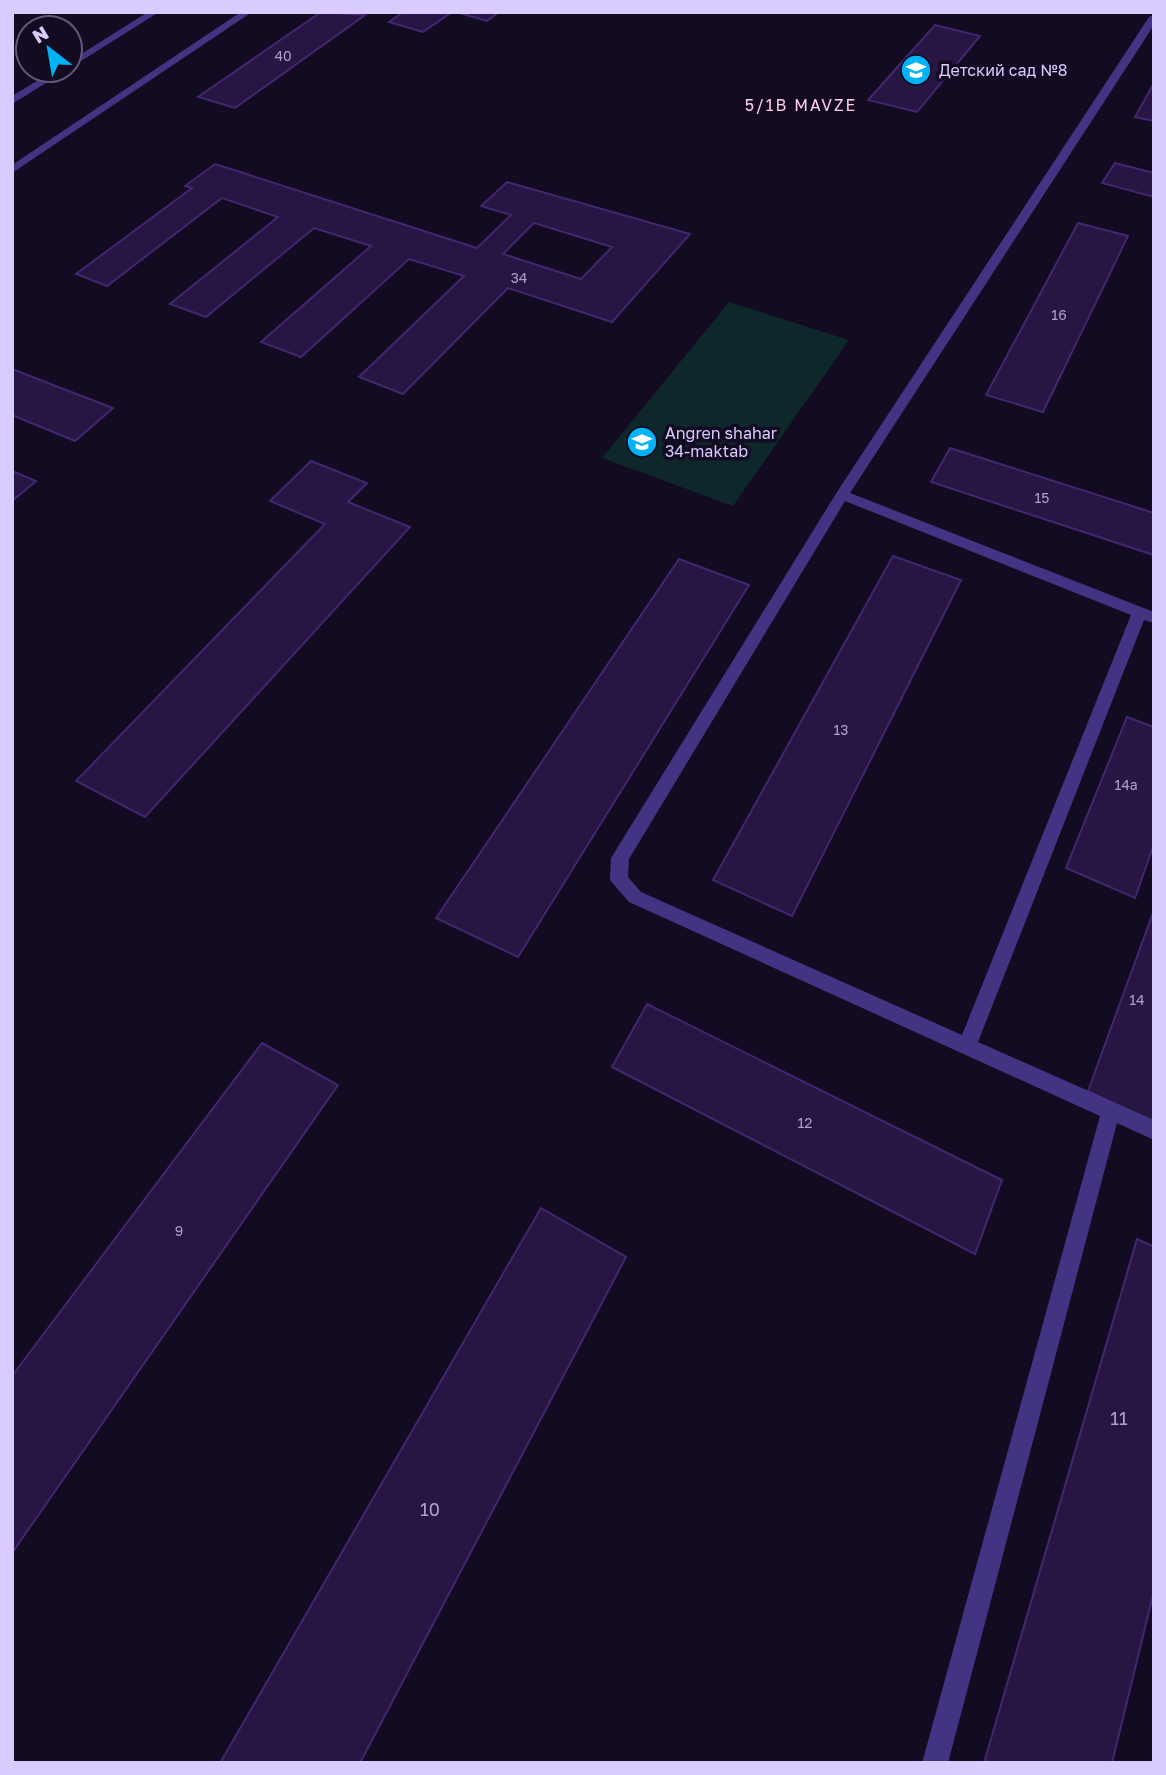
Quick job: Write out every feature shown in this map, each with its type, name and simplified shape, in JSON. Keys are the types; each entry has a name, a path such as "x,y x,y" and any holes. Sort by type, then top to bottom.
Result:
{"street":[{"path":"84,56 155,12"},
{"path":"12,170 248,12"},
{"path":"1154,17 842,495 620,858 619,880 635,897 1154,1130"},
{"path":"12,101 39,84"},
{"path":"842,495 1146,615 967,1046"},
{"path":"935,1763 1111,1111"}],"green space":[{"path":"729,302 849,340 733,506 602,458"}],"building":[{"path":"321,12 365,15 235,108 198,97"},
{"path":"403,12 452,12 423,32 389,22"},
{"path":"456,12 499,12 487,21"},
{"path":"935,25 980,36 917,112 868,100"},
{"path":"1154,83 1154,121 1135,117"},
{"path":"1115,163 1154,173 1154,197 1102,183"},
{"path":"215,164 477,248 511,215 481,206 507,182 690,234 612,322 508,288 403,394 359,377 464,276 409,259 301,357 261,342 371,246 314,228 206,317 170,304 278,217 222,198 107,286 76,274 192,188 185,186","holes":["534,223 612,247 581,279 503,254"]},
{"path":"1078,223 1128,236 1043,412 986,395"},
{"path":"12,369 113,408 75,441 12,415"},
{"path":"950,448 1154,513 1154,555 931,482"},
{"path":"311,461 367,483 348,502 410,527 145,817 76,781 325,524 270,501"},
{"path":"12,471 36,481 12,501"},
{"path":"893,556 961,580 792,916 713,880"},
{"path":"679,559 749,585 518,957 436,918"},
{"path":"1127,717 1154,727 1154,844 1135,898 1066,868"},
{"path":"1154,910 1154,1123 1088,1091"},
{"path":"647,1004 1002,1180 975,1254 612,1067"},
{"path":"262,1043 338,1085 12,1553 12,1376"},
{"path":"541,1208 626,1257 360,1763 220,1763"},
{"path":"1137,1239 1154,1247 1154,1591 1112,1763 984,1763"}],"place":[{"name":"Детский сад №8","path":"916,70"},
{"name":"Angren shahar 34-maktab","path":"642,442"}],"district":[{"name":"5/1B MAVZE","path":"801,105"}]}
